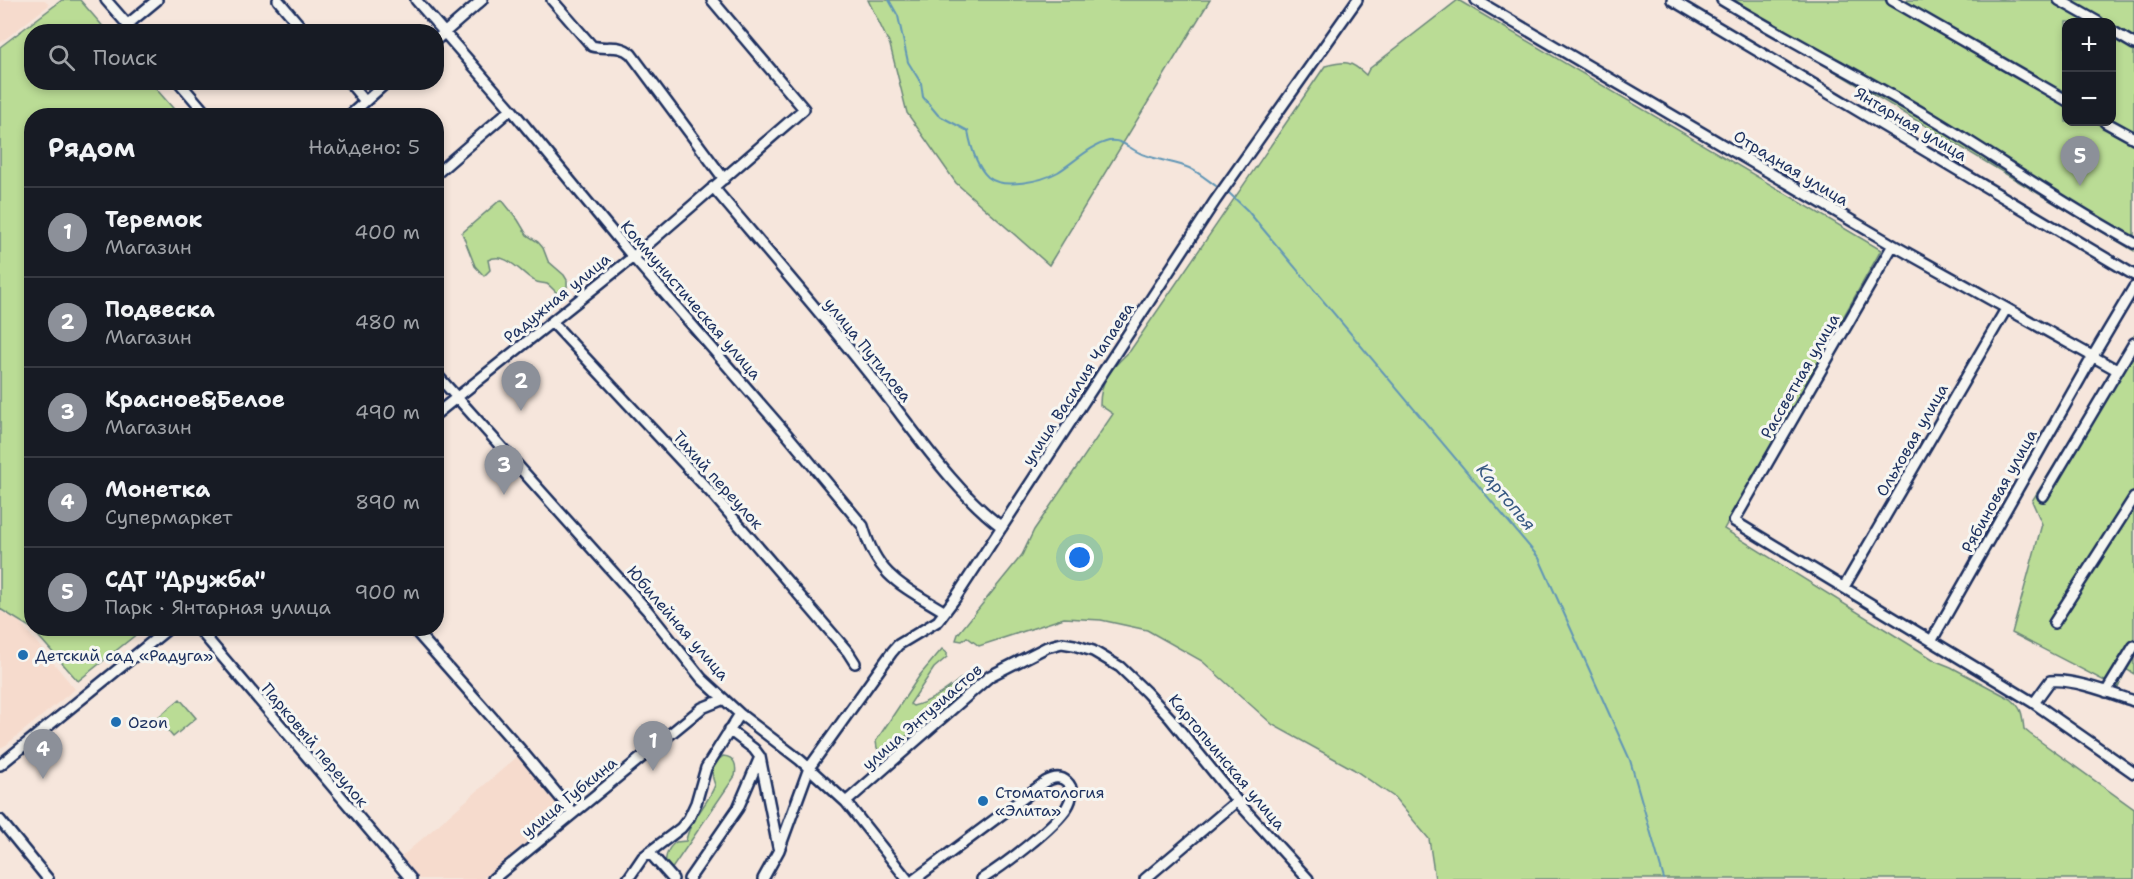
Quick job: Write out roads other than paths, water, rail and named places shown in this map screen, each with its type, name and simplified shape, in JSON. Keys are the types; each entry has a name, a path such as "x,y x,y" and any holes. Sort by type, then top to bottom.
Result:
{"street":[{"path":"106,0 127,24"},
{"path":"135,24 157,0"},
{"path":"278,0 298,24"},
{"name":"Коммунистическая улица","path":"416,0 437,24"},
{"path":"445,33 482,0"},
{"path":"552,0 592,46 617,47 631,54 724,178"},
{"name":"Радужная улица","path":"444,408 633,257 804,109 712,0"},
{"name":"улица Василия Чапаева","path":"809,768 898,645 938,621 945,612 1215,201 1357,0"},
{"name":"Отрадная улица","path":"1476,0 1893,245 2117,370"},
{"name":"Янтарная улица","path":"1672,0 2134,274"},
{"name":"Янтарная улица","path":"1722,0 1922,113 2134,243"},
{"path":"1892,0 2062,96"},
{"path":"2059,0 2091,18"},
{"name":"Коммунистическая улица","path":"445,33 863,526 877,561 889,576 945,612"},
{"path":"2116,33 2134,44"},
{"path":"186,90 201,108"},
{"path":"356,90 365,101"},
{"path":"358,108 378,90"},
{"path":"444,167 511,109"},
{"path":"2112,126 2134,138"},
{"name":"улица Путилова","path":"713,187 873,378 950,476 988,517 1002,528"},
{"name":"Рассветная улица","path":"1844,587 1734,521 1893,245"},
{"name":"Рябиновая улица","path":"1932,640 2134,287"},
{"name":"Ольховая улица","path":"1844,587 2006,309"},
{"name":"Тихий переулок","path":"552,322 715,497 855,663"},
{"path":"2043,496 2134,343"},
{"name":"Юбилейная улица","path":"444,383 647,609 702,679 740,714 809,768 846,802 907,879"},
{"path":"2054,623 2134,498"},
{"path":"1844,587 2034,703 2134,773"},
{"path":"0,765 159,636"},
{"name":"Парковый переулок","path":"205,636 411,879"},
{"path":"420,636 573,813"},
{"name":"улица Энтузиастов","path":"846,802 990,676 1047,647 1062,643 1074,645 1093,651 1120,667"},
{"path":"2106,692 2134,646"},
{"name":"Картопьинская улица","path":"1120,667 1170,718 1237,801 1308,879"},
{"path":"2034,703 2050,681 2058,680 2134,701"},
{"name":"улица Губкина","path":"493,879 702,708 724,699"},
{"path":"628,879 649,852 681,828 689,818 706,768 740,714"},
{"path":"729,730 754,749 760,757 778,850"},
{"path":"688,879 738,808 760,757"},
{"path":"763,879 778,850 809,768"},
{"path":"915,879 1045,782 1053,778 1060,778 1068,782 1072,793 1068,807 1055,821 999,868 982,879"},
{"path":"1145,879 1237,801"},
{"path":"0,820 48,879"},
{"path":"649,852 673,879"}],"waterway":[{"name":"Картопья","path":"889,0 898,16 908,62 921,83 923,97 938,115 968,131 977,162 984,173 995,181 1013,184 1042,178 1058,172 1096,146 1114,141 1147,156 1186,167 1216,186"},
{"name":"Картопья","path":"1228,192 1247,210 1539,558 1630,760 1664,879"}],"place":[{"name":"СДТ \"Дружба\"","path":"2080,186"},
{"name":"Подвеска","path":"521,411"},
{"name":"Красное&Белое","path":"504,495"},
{"name":"Детский сад «Радуга»","path":"23,655"},
{"name":"Ozon","path":"116,722"},
{"name":"Теремок","path":"653,771"},
{"name":"Монетка","path":"43,779"},
{"name":"Стоматология «Элита»","path":"983,801"}]}
